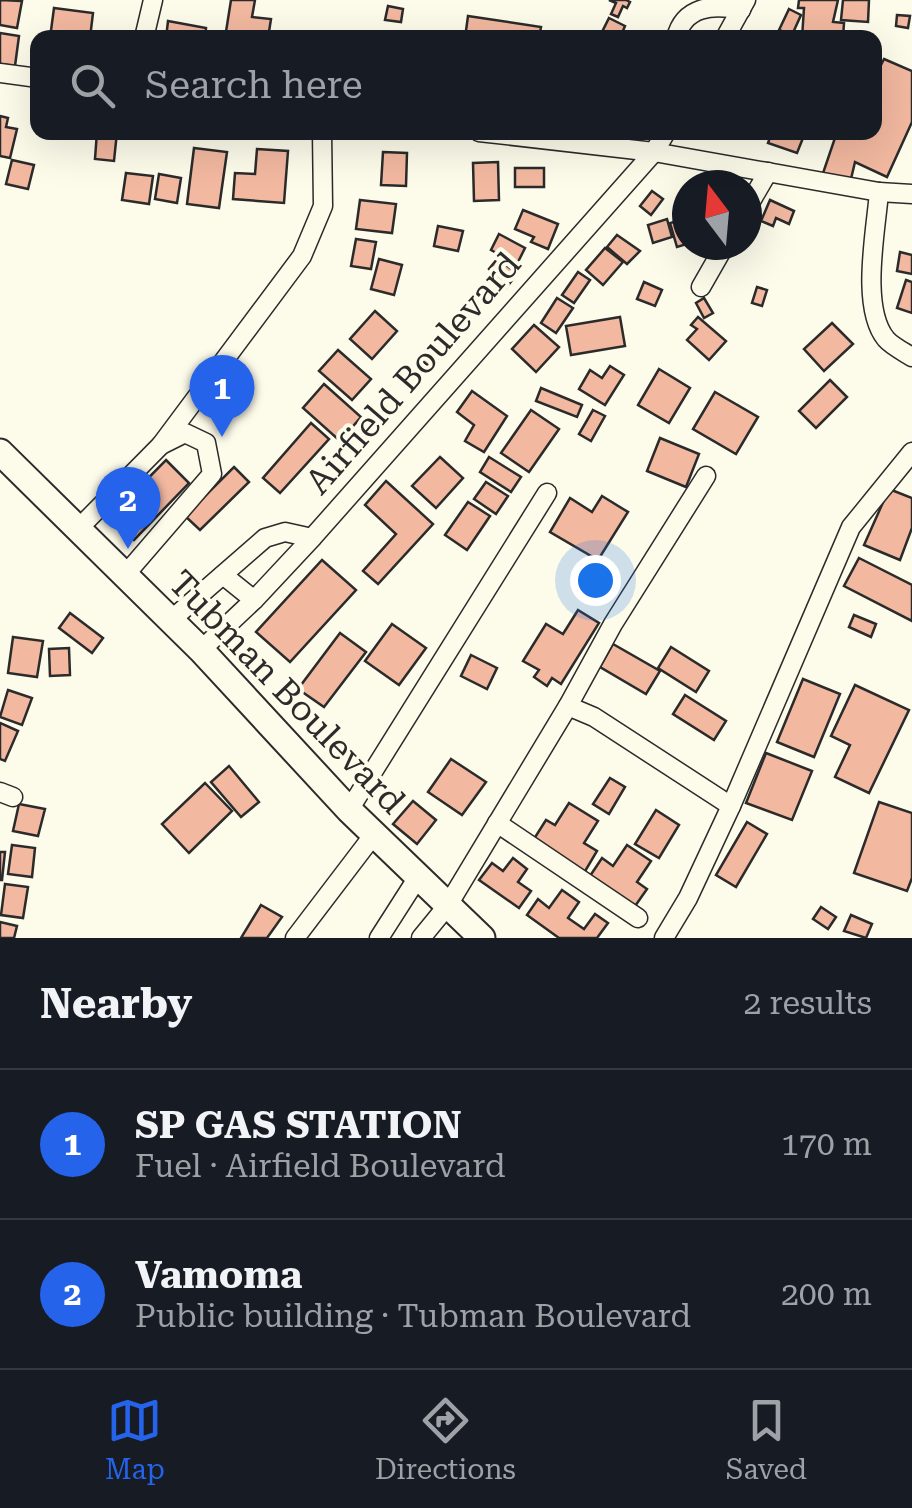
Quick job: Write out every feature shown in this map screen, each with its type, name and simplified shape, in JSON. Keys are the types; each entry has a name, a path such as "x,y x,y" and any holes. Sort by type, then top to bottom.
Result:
{"highway":[{"name":"Tubman Boulevard","path":"0,452 201,650 349,810 482,938"}],"street":[{"path":"146,30 153,0"},
{"path":"680,30 685,18 697,10 744,5 730,30"},
{"path":"0,73 30,77"},
{"path":"78,530 161,445 302,256 323,206 322,140"},
{"path":"548,140 654,152 879,192 912,194"},
{"name":"Airfield Boulevard","path":"201,650 312,538 661,140"},
{"path":"762,182 768,172"},
{"path":"879,192 872,289 875,316 886,340 912,357"},
{"path":"701,287 716,260"},
{"path":"125,575 212,474 206,442 185,433 161,445"},
{"path":"664,938 688,898 731,806 852,527 912,452"},
{"path":"421,938 448,905 613,624 706,476"},
{"path":"349,810 547,493"},
{"path":"171,620 264,538 285,532 312,538"},
{"path":"222,575 254,600"},
{"path":"568,706 594,716 731,806"},
{"path":"497,823 638,918"},
{"path":"294,938 375,833"},
{"path":"379,938 418,877"}],"building":[{"path":"0,0 22,1 17,28 0,25"},
{"path":"231,0 255,0 252,17 271,19 269,30 226,30"},
{"path":"609,0 630,2 618,17 611,14 616,3"},
{"path":"799,0 838,0 833,22 844,23 844,30 803,30 804,8 798,8"},
{"path":"843,0 869,0 868,22 841,20"},
{"path":"388,6 403,9 401,22 385,20"},
{"path":"54,8 93,13 91,30 51,30"},
{"path":"789,9 801,15 794,30 779,30"},
{"path":"897,15 910,16 908,28 896,26"},
{"path":"468,16 541,27 540,30 466,30"},
{"path":"609,18 625,26 623,30 603,30"},
{"path":"168,21 206,28 206,30 167,30"},
{"path":"0,33 19,36 15,66 0,64"},
{"path":"884,59 912,71 912,122 887,177 855,162 850,183 822,176 834,140 882,140"},
{"path":"0,116 8,118 6,127 17,129 10,158 0,156"},
{"path":"96,140 116,140 114,161 95,159"},
{"path":"769,140 802,140 797,153 768,143"},
{"path":"194,148 227,152 219,208 187,204"},
{"path":"257,149 288,151 284,203 233,199 235,173 255,174"},
{"path":"383,152 407,153 406,186 381,185"},
{"path":"12,160 34,165 28,189 6,184"},
{"path":"498,162 499,200 474,201 473,163"},
{"path":"515,168 544,168 544,187 515,187"},
{"path":"126,173 153,176 149,204 122,200"},
{"path":"159,174 181,178 177,203 155,199"},
{"path":"652,191 663,199 651,215 640,206"},
{"path":"360,200 396,204 392,233 356,229"},
{"path":"770,200 794,211 789,224 776,218 773,226 762,219"},
{"path":"523,210 558,224 548,249 531,242 534,237 515,229"},
{"path":"667,219 672,237 653,243 648,225"},
{"path":"438,226 463,231 458,251 434,246"},
{"path":"499,234 525,248 517,264 491,250"},
{"path":"617,235 640,251 627,264 607,247"},
{"path":"356,239 376,242 371,269 351,266"},
{"path":"605,248 623,262 603,285 586,270"},
{"path":"900,252 912,255 912,274 897,271"},
{"path":"498,258 517,274 506,288 489,269"},
{"path":"379,259 402,265 394,295 371,289"},
{"path":"578,272 590,280 574,303 562,295"},
{"path":"906,280 912,282 912,313 897,308"},
{"path":"644,282 662,290 655,306 637,299"},
{"path":"757,287 767,290 762,306 752,303"},
{"path":"557,298 573,308 556,333 541,323"},
{"path":"704,298 713,313 704,318 696,303"},
{"path":"375,311 397,331 372,359 350,339"},
{"path":"620,317 625,346 571,355 566,326"},
{"path":"698,317 726,341 709,360 687,340 697,329 691,325"},
{"path":"832,323 853,344 824,371 804,349"},
{"path":"534,325 559,347 536,372 512,349"},
{"path":"432,346 441,355 430,367 420,359"},
{"path":"338,350 371,379 352,400 319,371"},
{"path":"610,366 624,375 605,405 579,389 590,370 602,378"},
{"path":"659,369 690,388 669,423 638,405"},
{"path":"830,380 847,397 816,428 799,411"},
{"path":"324,384 361,417 340,441 303,408"},
{"path":"541,388 582,405 577,417 536,401"},
{"path":"472,391 507,416 484,452 465,441 474,425 457,412"},
{"path":"715,392 758,417 736,454 693,429"},
{"path":"531,410 559,429 529,472 501,453"},
{"path":"593,410 605,416 591,441 579,434"},
{"path":"311,423 329,439 280,493 263,478"},
{"path":"660,438 699,454 686,487 647,471"},
{"path":"440,457 463,478 436,508 412,486"},
{"path":"489,457 521,477 511,492 480,472"},
{"path":"166,460 189,483 134,540 110,517"},
{"path":"234,467 249,482 200,530 185,516"},
{"path":"386,481 433,524 378,584 363,571 396,534 365,505"},
{"path":"486,482 508,496 496,514 474,499"},
{"path":"889,489 912,498 912,528 900,560 864,545"},
{"path":"602,496 628,512 598,560 550,532 570,498 592,512"},
{"path":"468,502 490,516 467,550 445,535"},
{"path":"859,558 912,585 912,621 844,586"},
{"path":"322,560 356,590 290,662 256,632"},
{"path":"578,610 599,623 561,684 552,678 547,686 534,677 539,670 523,661 546,624 563,634"},
{"path":"70,613 103,638 92,653 59,628"},
{"path":"854,615 876,624 871,637 849,627"},
{"path":"392,624 426,648 399,685 365,661"},
{"path":"340,633 366,652 324,707 298,689"},
{"path":"13,637 43,641 37,677 8,673"},
{"path":"613,644 660,671 646,694 600,667"},
{"path":"671,647 709,671 696,692 658,668"},
{"path":"69,648 70,675 50,676 49,649"},
{"path":"471,655 497,668 487,689 461,676"},
{"path":"803,679 840,694 814,757 777,742"},
{"path":"855,685 909,710 869,793 835,777 850,745 831,736"},
{"path":"8,690 32,698 22,725 0,717"},
{"path":"685,695 726,721 714,740 673,714"},
{"path":"0,723 18,731 5,761 0,759"},
{"path":"766,753 812,771 792,820 746,803"},
{"path":"451,759 486,782 462,815 428,792"},
{"path":"229,766 259,802 241,817 211,782"},
{"path":"610,778 625,787 609,814 593,804"},
{"path":"205,783 232,811 189,853 162,824"},
{"path":"413,801 436,820 417,844 393,824"},
{"path":"879,802 912,813 912,878 907,891 854,873"},
{"path":"569,803 598,821 584,843 597,851 584,873 532,842 546,820 555,825"},
{"path":"19,804 45,809 38,836 13,831"},
{"path":"656,810 679,825 659,858 635,844"},
{"path":"747,822 767,834 736,887 716,875"},
{"path":"12,845 35,848 32,877 8,874"},
{"path":"627,845 651,861 637,882 647,889 633,909 588,879 602,858 613,866"},
{"path":"0,852 5,852 2,880 0,880"},
{"path":"513,858 527,869 518,882 531,891 519,908 479,880 492,863 503,871"},
{"path":"5,884 28,887 23,918 1,915"},
{"path":"562,890 579,902 568,918 584,929 595,914 608,923 597,938 559,938 527,915 538,899 549,908"},
{"path":"261,905 282,917 267,938 241,938"},
{"path":"821,907 836,917 828,929 813,919"},
{"path":"851,915 872,924 866,938 844,931"},
{"path":"0,922 17,926 14,938 0,938"}],"place":[{"name":"SP GAS STATION","path":"222,437"},
{"name":"Vamoma","path":"128,549"}]}
